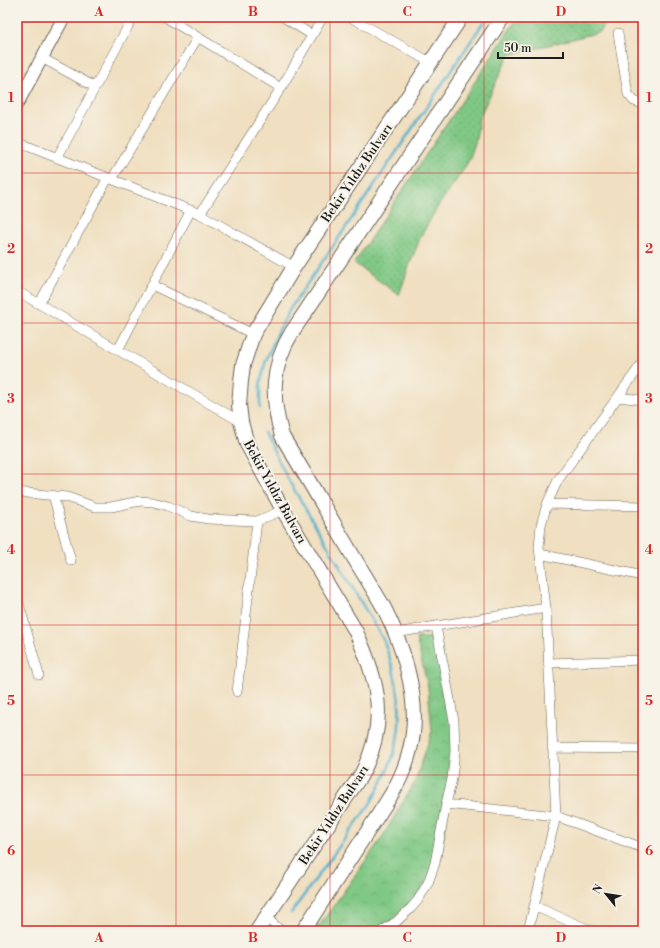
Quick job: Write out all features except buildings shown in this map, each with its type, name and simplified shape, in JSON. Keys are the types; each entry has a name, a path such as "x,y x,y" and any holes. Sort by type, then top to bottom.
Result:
{"main road":[{"name":"Bekir Yıldız Bulvarı","path":"257,931 361,775 370,757 378,726 378,699 375,682 367,657 355,630 283,510 247,444 241,422 239,405 242,373 246,355 253,334 294,267 461,17"},
{"path":"302,931 393,793 407,758 413,732 414,707 407,668 401,648 384,608 282,436 275,402 277,367 283,349 292,332 503,17"}],"street":[{"path":"17,104 64,17"},
{"path":"57,158 133,17"},
{"path":"165,17 281,88"},
{"path":"283,17 312,36"},
{"path":"118,350 152,285 195,212 281,88 323,17"},
{"path":"350,17 430,62"},
{"path":"618,33 628,94 634,101 643,104"},
{"path":"39,304 110,178 198,38"},
{"path":"42,58 95,87"},
{"path":"17,142 195,212 294,267"},
{"path":"152,285 253,334"},
{"path":"17,291 241,422"},
{"path":"528,931 556,816 546,608 539,547 541,525 547,504 558,480 643,362"},
{"path":"618,397 643,400"},
{"path":"17,492 67,497 101,508 147,501 168,506 191,516 208,519 257,521 283,510"},
{"path":"53,495 71,561"},
{"path":"547,504 643,506"},
{"path":"237,692 257,521"},
{"path":"540,554 643,576"},
{"path":"17,597 39,675"},
{"path":"396,634 546,608"},
{"path":"382,931 396,922 411,908 418,900 428,883 438,853 450,786 455,736 452,705 436,626"},
{"path":"548,663 643,660"},
{"path":"552,748 643,750"},
{"path":"446,804 556,816 643,848"},
{"path":"534,906 592,931"},
{"path":"266,917 272,931"},
{"path":"266,917 281,931"}],"green space":[{"path":"518,17 606,17 600,32 509,55 479,118 476,140 469,160 438,206 421,236 399,295 354,263"},
{"path":"416,638 434,638 456,738 441,857 414,901 386,925 370,931 318,931 317,929 381,839 415,782 432,731 428,687"}],"waterway":[{"path":"260,408 260,384 266,360 290,309 487,17"},
{"path":"264,432 289,481 383,639 395,676 399,701 399,727 397,740 393,757 382,781 370,804 291,913"}]}
